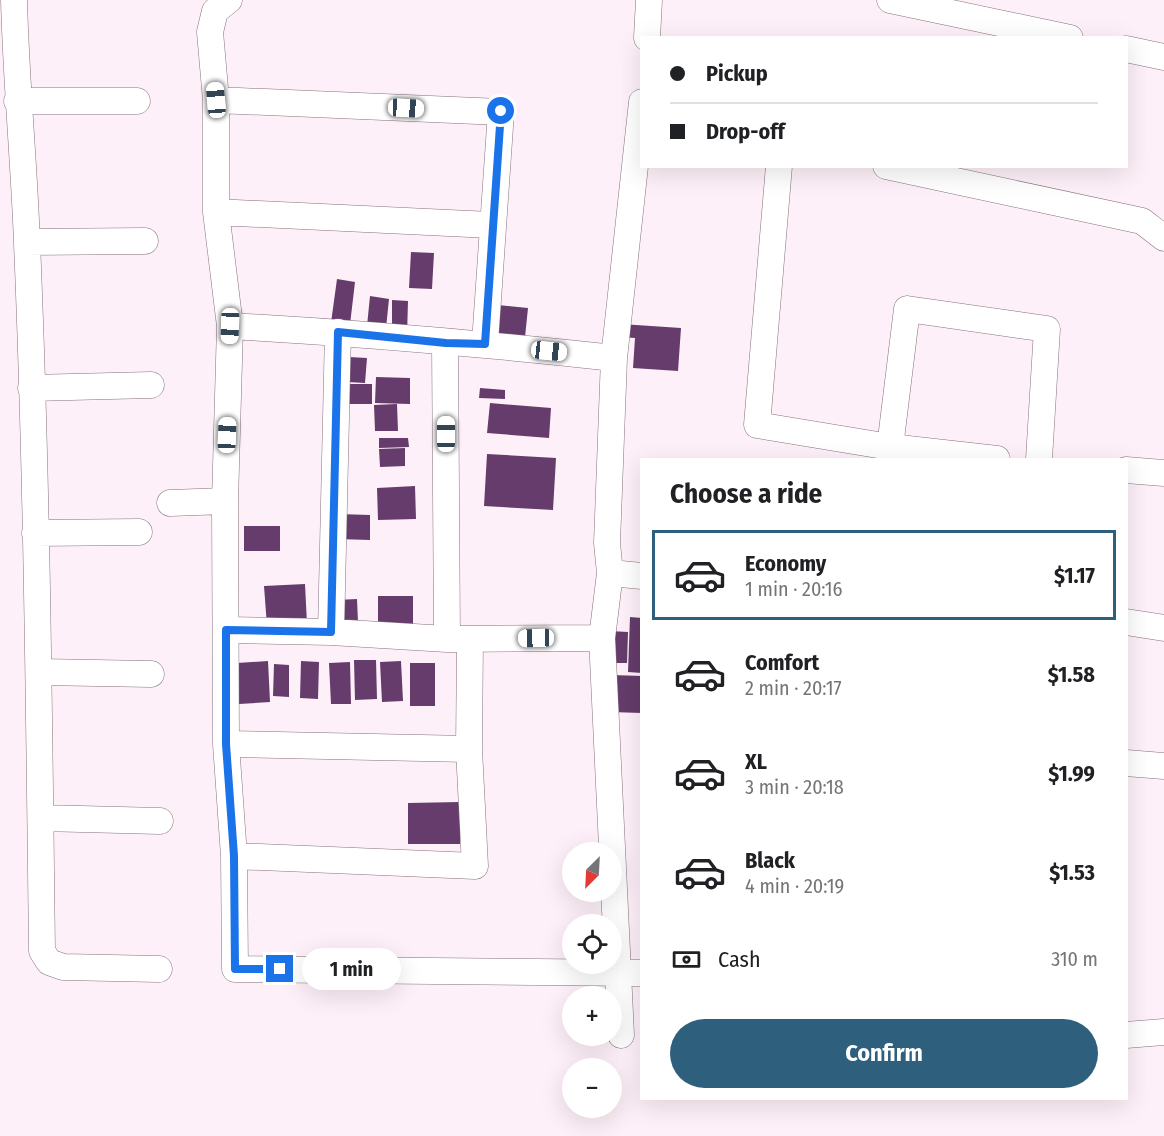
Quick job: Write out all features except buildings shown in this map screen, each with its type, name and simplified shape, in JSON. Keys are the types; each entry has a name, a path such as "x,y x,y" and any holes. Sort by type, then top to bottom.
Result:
{"street":[{"path":"14,0 17,101 27,242 40,672 42,951 49,962 63,967 159,969"},
{"path":"229,0 215,11 210,32 216,100 216,212 230,326 225,501 226,744 234,856 235,969 631,973"},
{"path":"647,36 649,0"},
{"path":"890,0 1061,36"},
{"path":"1128,49 1164,57"},
{"path":"216,100 501,111 491,225 485,344"},
{"path":"17,101 137,101"},
{"path":"622,1029 631,973 602,638 610,573 607,543 614,358 640,128"},
{"path":"779,168 757,425 890,447 981,458"},
{"path":"895,168 1142,221 1164,238"},
{"path":"216,212 491,225"},
{"path":"27,242 145,241"},
{"path":"890,447 907,309 1047,329 1039,458"},
{"path":"230,326 485,344 614,358"},
{"path":"331,632 338,332"},
{"path":"234,856 475,866 469,749 458,639 446,343"},
{"path":"31,388 151,385"},
{"path":"1128,470 1164,473"},
{"path":"170,503 225,501"},
{"path":"35,533 139,532"},
{"path":"610,573 640,576"},
{"path":"1128,622 1164,627"},
{"path":"226,630 331,632 458,639 602,638"},
{"path":"40,672 151,674"},
{"path":"226,744 469,749"},
{"path":"1128,764 1164,766"},
{"path":"40,818 160,821"},
{"path":"1128,1035 1164,1032"}],"route":[{"path":"280,969 235,969 234,856 226,744 226,630 331,632 338,332 446,343 485,344 491,225 501,111"}]}
